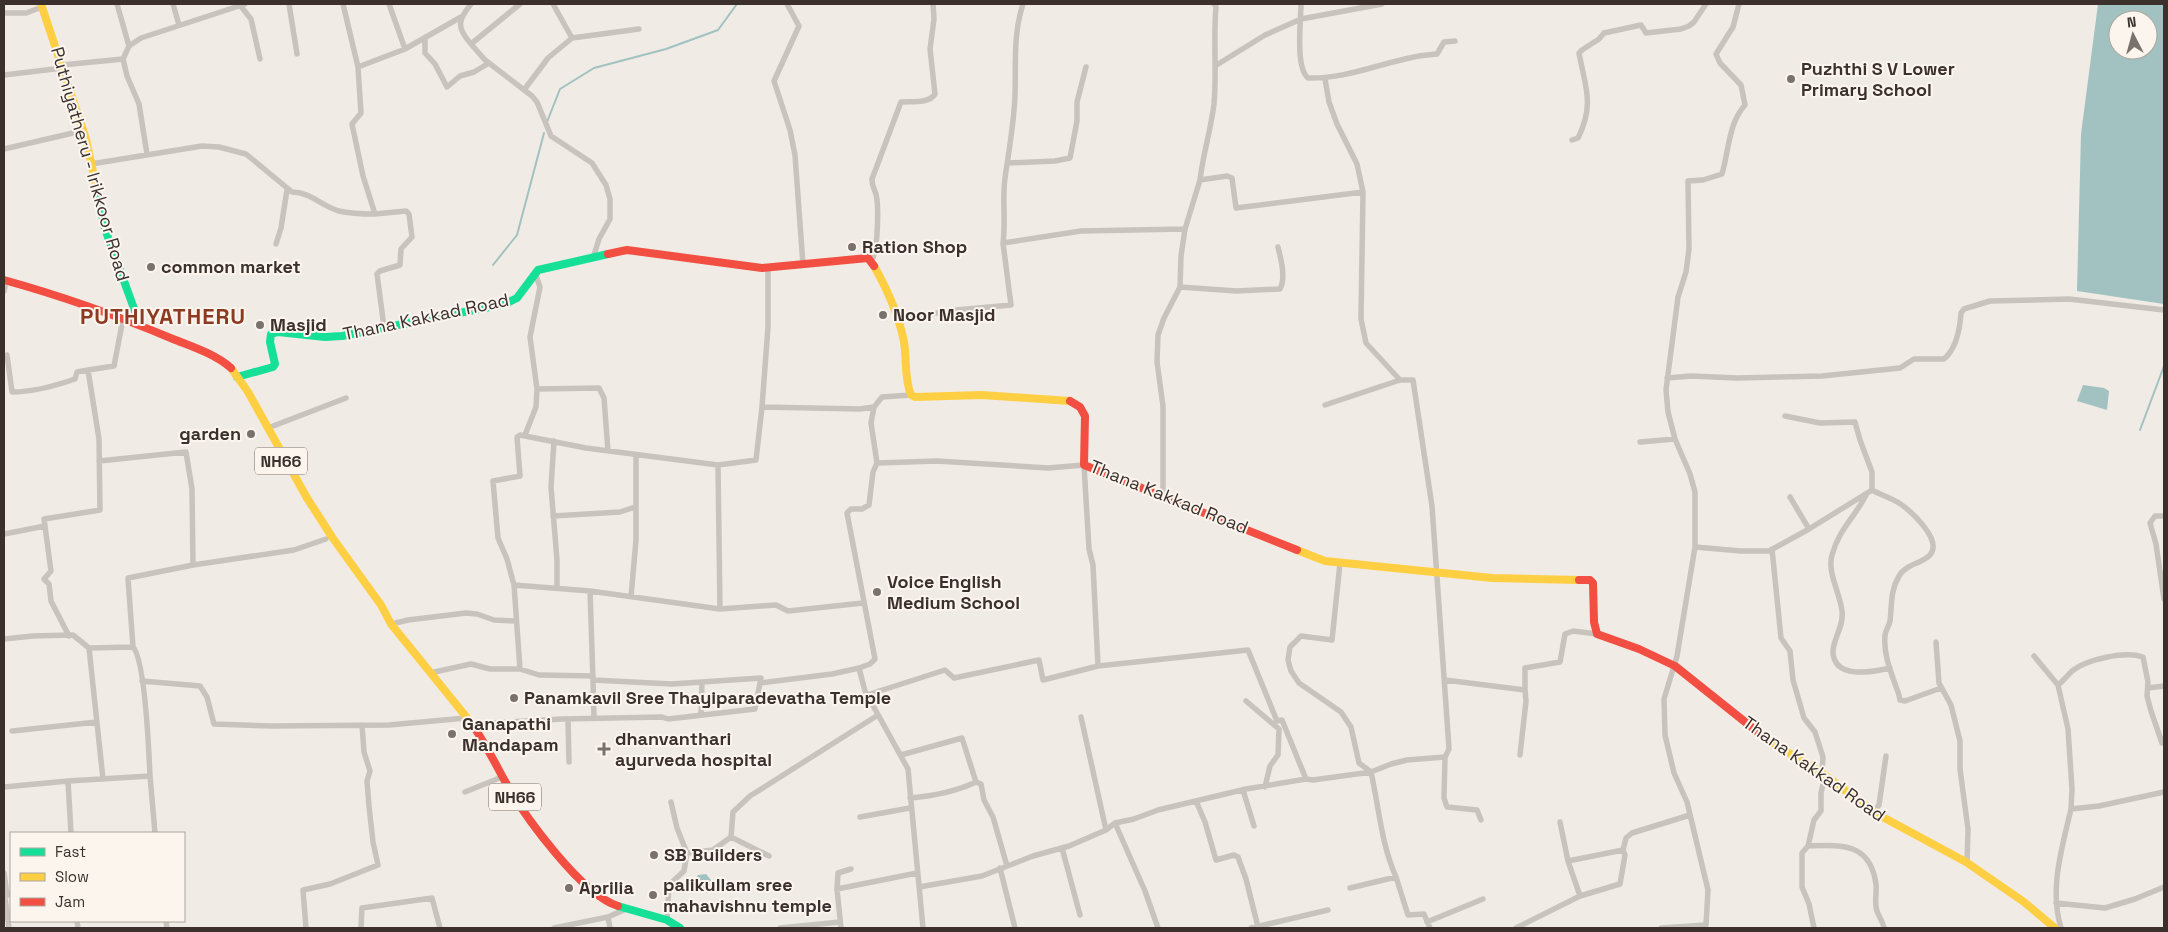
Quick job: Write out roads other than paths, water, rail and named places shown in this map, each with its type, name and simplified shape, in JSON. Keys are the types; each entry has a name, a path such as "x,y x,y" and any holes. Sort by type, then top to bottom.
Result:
{"main road":[{"name":"Puthiyatheru - Irikkoor Road","path":"41,5 86,139 106,229 140,325"},
{"path":"535,273 544,268 626,250 768,268 868,258 872,260 897,319 904,344 908,387 911,396"},
{"name":"Thana Kakkad Road","path":"238,379 273,367 275,364 270,342 271,334 278,332 325,337 505,304 517,298 535,273"},
{"name":"NH66","path":"4,285 54,294 181,346 232,370"},
{"name":"NH66","path":"123,322 140,325 211,355 232,370 248,392 329,538"},
{"name":"NH66","path":"238,379 248,407 329,538 381,605 390,622 472,724 485,743 502,777 528,817 569,868 599,897 613,904 667,920 680,928"},
{"name":"Thana Kakkad Road","path":"911,396 982,395 1068,400 1080,408 1085,416 1084,465 1324,561 1492,578 1590,580 1593,584 1594,622 1597,634 1639,649 1675,666 1778,748 1823,774 1874,812 1968,863 2024,902 2055,928"}],"street":[{"path":"117,4 129,46"},
{"path":"173,4 180,25"},
{"path":"147,154 138,104 127,76 123,58 129,46 141,38 242,4 251,19 260,58"},
{"path":"289,4 297,54"},
{"path":"343,4 358,67 361,113 352,124 363,176 375,214"},
{"path":"390,4 405,49"},
{"path":"358,67 405,49 425,39 461,17 471,4"},
{"path":"471,44 520,4"},
{"path":"553,4 572,38"},
{"path":"787,4 799,26 774,81 790,130 795,155 803,265"},
{"path":"872,260 876,253 877,231 876,194 872,186 872,179 898,107 901,102 928,100 933,98 935,94 930,49 934,19 933,4"},
{"path":"897,319 956,310 1011,305 1003,243 1006,226 1005,179 1015,96 1014,44 1018,18 1023,4"},
{"path":"1163,497 1162,406 1157,362 1158,335 1164,318 1180,287 1181,256 1185,229 1200,180 1214,102 1216,7 1214,4"},
{"path":"1301,4 1300,56 1303,73 1308,78 1325,79 1414,57 1437,54 1444,42 1455,40"},
{"path":"1215,66 1265,35 1301,19 1382,4"},
{"path":"1572,140 1578,138 1581,131 1587,103 1587,83 1579,53 1600,39 1604,33 1611,30 1641,25 1646,33 1681,29 1694,22 1706,4"},
{"path":"1661,928 1706,925 1708,890 1687,802 1674,773 1665,735 1664,699 1675,666 1695,548 1695,492 1690,474 1675,439 1666,403 1667,378 1678,297 1686,272 1689,250 1688,181 1703,180 1722,174 1728,139 1741,110 1746,105 1741,85 1716,57 1716,51 1733,28 1739,4"},
{"path":"4,13 26,14 41,5"},
{"path":"461,17 462,32 471,44 489,63 537,102 551,136 592,163 606,184 610,199 610,219 599,239 592,258"},
{"path":"524,90 548,58 572,38 639,29"},
{"path":"425,39 426,53 435,64 447,87 460,76 474,72 489,63"},
{"path":"4,75 123,58"},
{"path":"1008,163 1055,161 1070,158 1077,102 1086,67"},
{"path":"1325,79 1337,124 1357,164 1363,192 1361,318 1366,343 1400,380"},
{"path":"4,149 73,133"},
{"path":"91,164 202,146 230,149 246,154 255,160 287,190 302,192 338,211 375,214 408,212 412,234 400,249 400,266 380,271 377,274 384,327"},
{"path":"1200,180 1227,176 1232,178 1236,208 1363,192"},
{"path":"276,244 281,228 287,190"},
{"path":"1003,243 1081,231 1185,229"},
{"path":"1180,287 1236,291 1280,289 1282,284 1281,262 1278,247"},
{"path":"520,669 514,584 507,559 498,538 492,481 520,476 517,437 525,435 608,451 718,465 756,460 768,327 768,268"},
{"path":"525,435 536,407 537,389 530,337 540,288 535,273"},
{"path":"1667,378 1691,376 1822,376 1900,368 1914,359 1944,359 1949,355 1958,331 1961,313 1964,309 1990,302 2078,299 2164,310"},
{"path":"4,356 7,355 12,392 22,392 56,385 75,378 77,372 114,366 123,322"},
{"path":"69,636 51,601 49,584 44,579 51,571 44,518 100,510 96,415 88,370"},
{"path":"1324,405 1400,380 1414,380 1432,506 1438,572 1449,750 1445,757 1444,798 1447,807 1477,810 1481,820"},
{"path":"537,389 599,388 604,398 608,451"},
{"path":"760,683 832,674 859,668 870,664 875,659 847,513 851,509 862,509 868,505 873,472 877,463 871,423 874,407 882,397 911,396"},
{"path":"268,428 346,398"},
{"path":"762,408 860,409 874,407"},
{"path":"1785,416 1820,423 1855,422 1872,472 1869,492 1845,524 1831,556 1831,565 1841,600 1842,620 1833,652 1836,662 1846,670 1874,672 1890,668"},
{"path":"1640,442 1675,439"},
{"path":"554,441 551,487 557,560 557,588"},
{"path":"99,461 186,452 192,489 193,565"},
{"path":"631,597 636,540 636,455"},
{"path":"877,463 937,461 1048,468 1084,465 1089,549 1093,565 1098,666"},
{"path":"718,465 720,609"},
{"path":"1695,548 1741,551 1772,549 1809,529 1869,492"},
{"path":"1869,492 1907,509 1926,528 1933,542 1932,551 1928,556 1901,573 1895,585 1890,603 1890,623 1885,634 1887,659 1902,701 1942,688"},
{"path":"1790,497 1809,529"},
{"path":"553,516 620,512 635,507"},
{"path":"2164,516 2155,516 2150,523 2159,560 2164,599"},
{"path":"4,534 45,526"},
{"path":"154,832 142,681 136,651 133,647 128,578 193,565 294,550 329,538"},
{"path":"1772,549 1781,638 1790,651 1795,688 1804,718 1815,732 1823,757 1821,811 1814,820 1808,846 1802,853 1802,887 1809,904 1814,928"},
{"path":"1340,563 1332,640 1301,636 1290,647 1288,660 1292,672 1300,683 1341,712 1351,727 1359,763 1371,772 1380,828 1387,856 1408,915 1424,914 1430,928"},
{"path":"514,584 590,591 720,609 776,606 788,611 863,602"},
{"path":"590,591 594,718"},
{"path":"390,622 466,613 478,614 494,620 516,621"},
{"path":"1520,755 1526,701 1525,668 1560,662 1565,634 1573,631 1597,634"},
{"path":"4,640 33,636 74,636 89,648 133,647"},
{"path":"1936,642 1939,683 1951,705 1960,741 1960,769 1968,829 1968,863"},
{"path":"89,648 102,779"},
{"path":"867,695 945,670 954,678 1039,660 1043,680 1098,666 1248,650 1277,721 1282,720 1306,779"},
{"path":"2058,685 2073,670 2100,658 2133,654 2143,658 2150,711 2162,743"},
{"path":"2034,656 2058,685 2068,729 2072,788 2071,809 2058,870 2056,911 2061,928"},
{"path":"430,673 471,664 490,669 520,669 539,675 672,684 760,678 755,709 668,719 662,717 568,718 472,724"},
{"path":"859,668 867,695 908,769 910,808 923,928"},
{"path":"1445,680 1525,690"},
{"path":"142,681 200,686 206,697 214,724 362,725 466,718"},
{"path":"701,715 702,682"},
{"path":"2148,688 2164,686"},
{"path":"1246,701 1278,729 1278,755 1270,766 1266,787"},
{"path":"687,853 713,850 731,837 733,812 750,796 878,715"},
{"path":"1081,717 1106,830"},
{"path":"568,718 570,762"},
{"path":"12,731 97,722"},
{"path":"306,928 303,890 330,884 378,865 373,842 367,781 370,771 364,752 362,725"},
{"path":"901,756 962,738 976,782 981,784 984,800 993,817 1007,866"},
{"path":"1874,812 1879,805 1886,756"},
{"path":"919,887 982,876 1033,856 1062,848 1106,830 1115,823 1196,801 1225,796 1243,790 1306,779 1313,780 1371,772 1407,760 1445,757"},
{"path":"4,788 68,781 150,776"},
{"path":"465,792 502,777"},
{"path":"68,781 71,832"},
{"path":"910,798 931,796 956,790 976,782"},
{"path":"1243,790 1254,826"},
{"path":"2071,809 2099,806 2164,792"},
{"path":"1196,801 1206,822 1216,860 1234,855 1238,857 1246,879 1254,928 1328,910"},
{"path":"667,920 669,885 684,871 687,853 677,828 671,802"},
{"path":"860,817 910,808"},
{"path":"1516,928 1580,896 1620,884 1626,838 1632,833 1690,815"},
{"path":"1560,822 1568,860 1580,896"},
{"path":"1115,823 1145,891 1158,928"},
{"path":"731,837 769,856"},
{"path":"1808,846 1842,845 1859,852 1875,876 1877,892 1876,910 1884,928"},
{"path":"1062,848 1080,915"},
{"path":"1568,860 1624,850"},
{"path":"780,928 840,925 836,889 838,872 851,868"},
{"path":"1000,868 1015,928"},
{"path":"4,873 9,893 5,897 9,928"},
{"path":"836,889 917,873"},
{"path":"1350,888 1396,877"},
{"path":"2056,903 2104,908 2164,887"},
{"path":"361,928 362,908 432,898 440,928"},
{"path":"1427,922 1483,899"},
{"path":"554,928 608,917 628,908"},
{"path":"608,917 610,928"}],"water":[{"path":"2098,4 2164,4 2164,304 2077,291 2081,134"},
{"path":"2083,385 2104,388 2109,391 2107,410 2077,401"},
{"path":"706,874 711,880 712,892 705,893 696,890 694,882 698,875"}],"waterway":[{"path":"547,122 560,89 594,68 666,49 718,30 737,4"},
{"path":"493,265 517,235 544,133"},
{"path":"2140,430 2164,366"}],"place":[{"name":"Puzhthi S V Lower Primary School","path":"1791,79"},
{"name":"Ration Shop","path":"852,247"},
{"name":"common market","path":"151,267"},
{"name":"Noor Masjid","path":"883,315"},
{"name":"Masjid","path":"260,325"},
{"name":"garden","path":"251,434"},
{"name":"Voice English Medium School","path":"877,592"},
{"name":"Panamkavil Sree Thayiparadevatha Temple","path":"514,698"},
{"name":"Ganapathi Mandapam","path":"452,734"},
{"name":"dhanvanthari ayurveda hospital","path":"604,749"},
{"name":"SB Builders","path":"654,855"},
{"name":"Aprilia","path":"569,888"},
{"name":"palikullam sree mahavishnu temple","path":"653,895"}],"district":[{"name":"PUTHIYATHERU","path":"163,316"}]}
